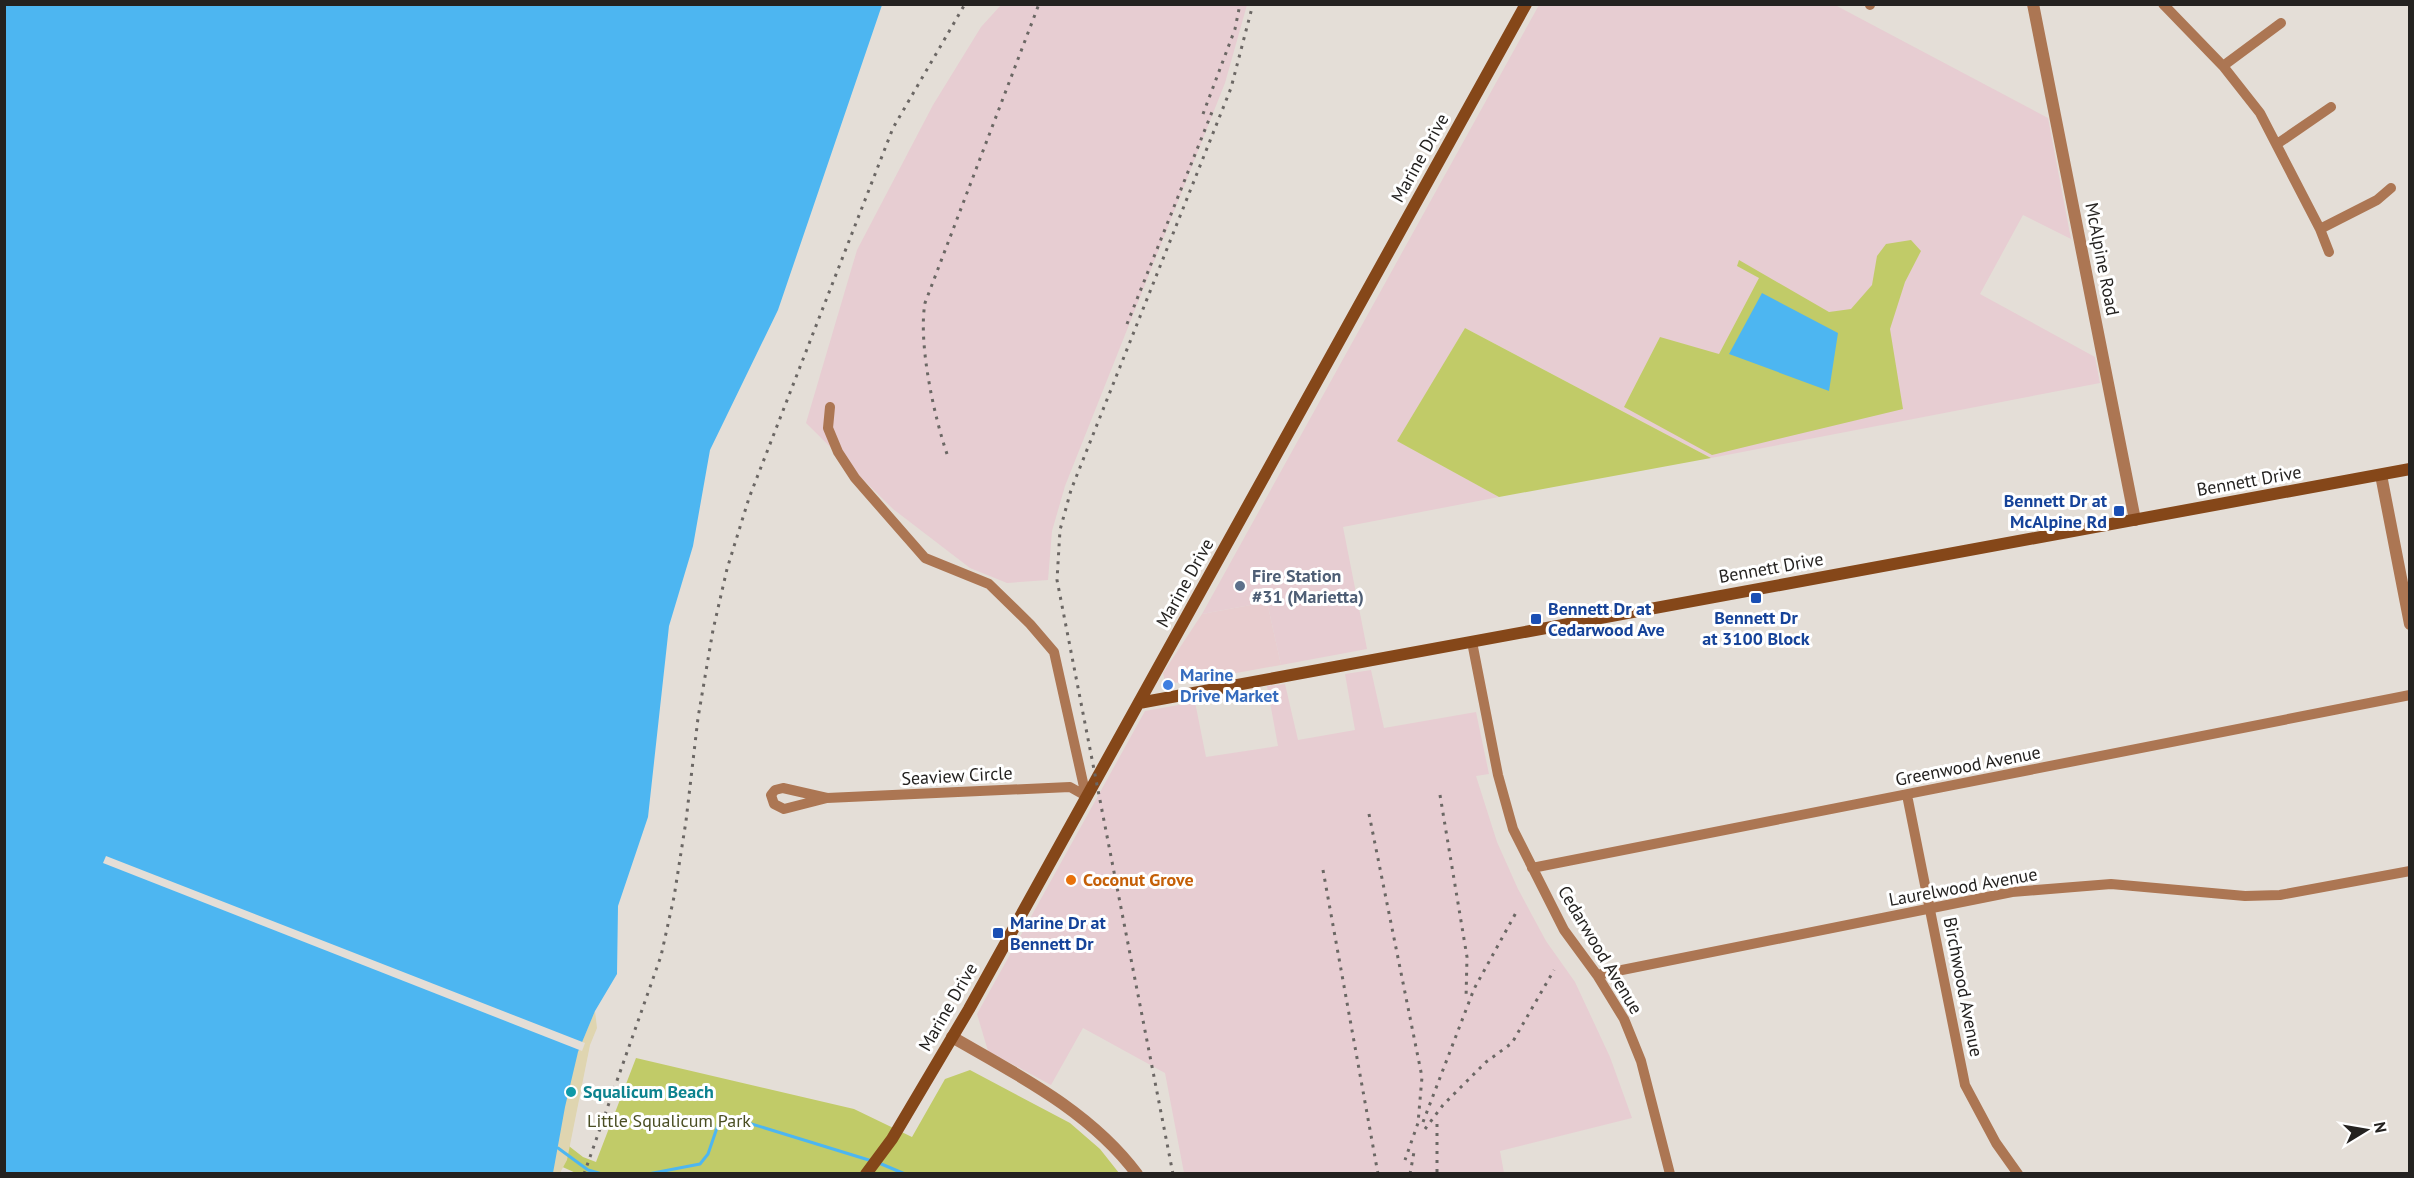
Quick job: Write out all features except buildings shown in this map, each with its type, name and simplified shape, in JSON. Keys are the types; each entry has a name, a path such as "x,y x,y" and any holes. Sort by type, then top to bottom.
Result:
{"main road":[{"name":"Marine Drive","path":"866,1173 914,1102 952,1037 1526,4"},
{"name":"Bennett Drive","path":"1139,703 2409,469"}],"street":[{"name":"McAlpine Road","path":"2033,4 2135,520"},
{"path":"2163,4 2223,66 2260,113 2320,229 2329,252"},
{"path":"2223,66 2281,23"},
{"path":"2277,144 2331,107"},
{"path":"2320,229 2377,200 2391,188"},
{"path":"830,407 828,428 838,452 855,478 925,558 989,584 1030,624 1054,652 1086,796"},
{"path":"2381,475 2409,624"},
{"name":"Cedarwood Avenue","path":"1472,642 1498,775 1514,829 1564,930 1597,975 1624,1019 1641,1061 1670,1173"},
{"name":"Greenwood Avenue","path":"1532,868 2409,695"},
{"name":"Seaview Circle","path":"827,798 1070,787 1086,796"},
{"name":"Birchwood Avenue","path":"1907,795 1965,1084 1996,1143 2018,1173"},
{"name":"Laurelwood Avenue","path":"1597,975 2012,892 2111,884 2245,896 2280,895 2409,871"},
{"path":"952,1037 1073,1110 1117,1149 1137,1173"}],"shaded area":[{"path":"1001,5 1247,5 1225,83 1065,486 1052,531 1048,580 1007,583 970,568 893,509 806,423 857,250 933,105 981,27"},
{"path":"1539,5 1835,5 2048,118 2071,239 2023,215 1980,294 2095,357 2100,383 1711,458 1465,328 1398,441 1499,497 1343,527 1367,649 1281,665 1267,602 1202,614"},
{"path":"1267,602 1281,665 1181,683 1165,682 1163,673 1202,614"},
{"path":"1371,670 1384,728 1476,712 1489,774 1476,776 1497,842 1518,889 1546,941 1575,982 1610,1057 1632,1118 1500,1151 1504,1173 1184,1173 1165,1073 1083,1028 1051,1085 988,1051 977,1014 1145,711 1195,702 1206,757 1278,746 1267,686 1285,684 1298,740 1355,730 1345,674"}],"green space":[{"path":"1911,240 1921,251 1905,282 1890,329 1903,409 1712,455 1624,407 1660,337 1719,354 1759,278 1737,266 1739,260 1829,312 1851,309 1872,285 1877,256 1886,244"},
{"path":"1465,328 1711,458 1499,497 1397,441"},
{"name":"Little Squalicum Park","path":"636,1058 854,1109 912,1137 945,1079 970,1070 1070,1123 1100,1149 1119,1173 578,1174 556,1164 565,1143 583,1157 596,1162"}],"sand":[{"name":"Squalicum Beach","path":"595,1011 597,1028 590,1045 567,1160 560,1173 545,1174 559,1097"}],"water":[{"path":"5,5 882,5 778,310 710,450 693,546 669,626 648,817 618,906 617,974 595,1011 578,1052 553,1173 5,1174"},
{"path":"1762,293 1838,333 1829,391 1729,354"}],"pier":[{"path":"106,856 585,1043 582,1051 103,863"}],"waterway":[{"path":"648,1174 700,1164 708,1154 719,1122 729,1117 872,1161"},
{"path":"558,1148 588,1170 602,1174"},
{"path":"879,1163 905,1174"}],"railway":[{"path":"584,1174 661,956 674,897 698,718 713,630 727,569 749,498 893,128 965,4"},
{"path":"947,454 937,420 925,358 923,319 925,303 1039,4"},
{"path":"1203,114 1235,29 1240,4"},
{"path":"1173,1174 1057,580 1060,530 1071,490 1231,88 1253,4"},
{"path":"1127,324 1214,107"},
{"path":"1440,795 1467,957 1466,999"},
{"path":"1369,814 1422,1077 1418,1123 1405,1160"},
{"path":"1323,870 1378,1174"},
{"path":"1423,1122 1474,989 1518,909"},
{"path":"1425,1129 1443,1105 1486,1062 1512,1043 1554,970"},
{"path":"1437,1124 1437,1174"},
{"path":"1410,1174 1414,1152"}],"place":[{"name":"Bennett Dr at McAlpine Rd","path":"2119,511"},
{"name":"Fire Station #31 (Marietta)","path":"1240,586"},
{"name":"Bennett Dr at 3100 Block","path":"1756,598"},
{"name":"Bennett Dr at Cedarwood Ave","path":"1536,619"},
{"name":"Marine Drive Market","path":"1168,685"},
{"name":"Coconut Grove","path":"1071,880"},
{"name":"Marine Dr at Bennett Dr","path":"998,933"},
{"name":"Squalicum Beach","path":"571,1092"}]}
